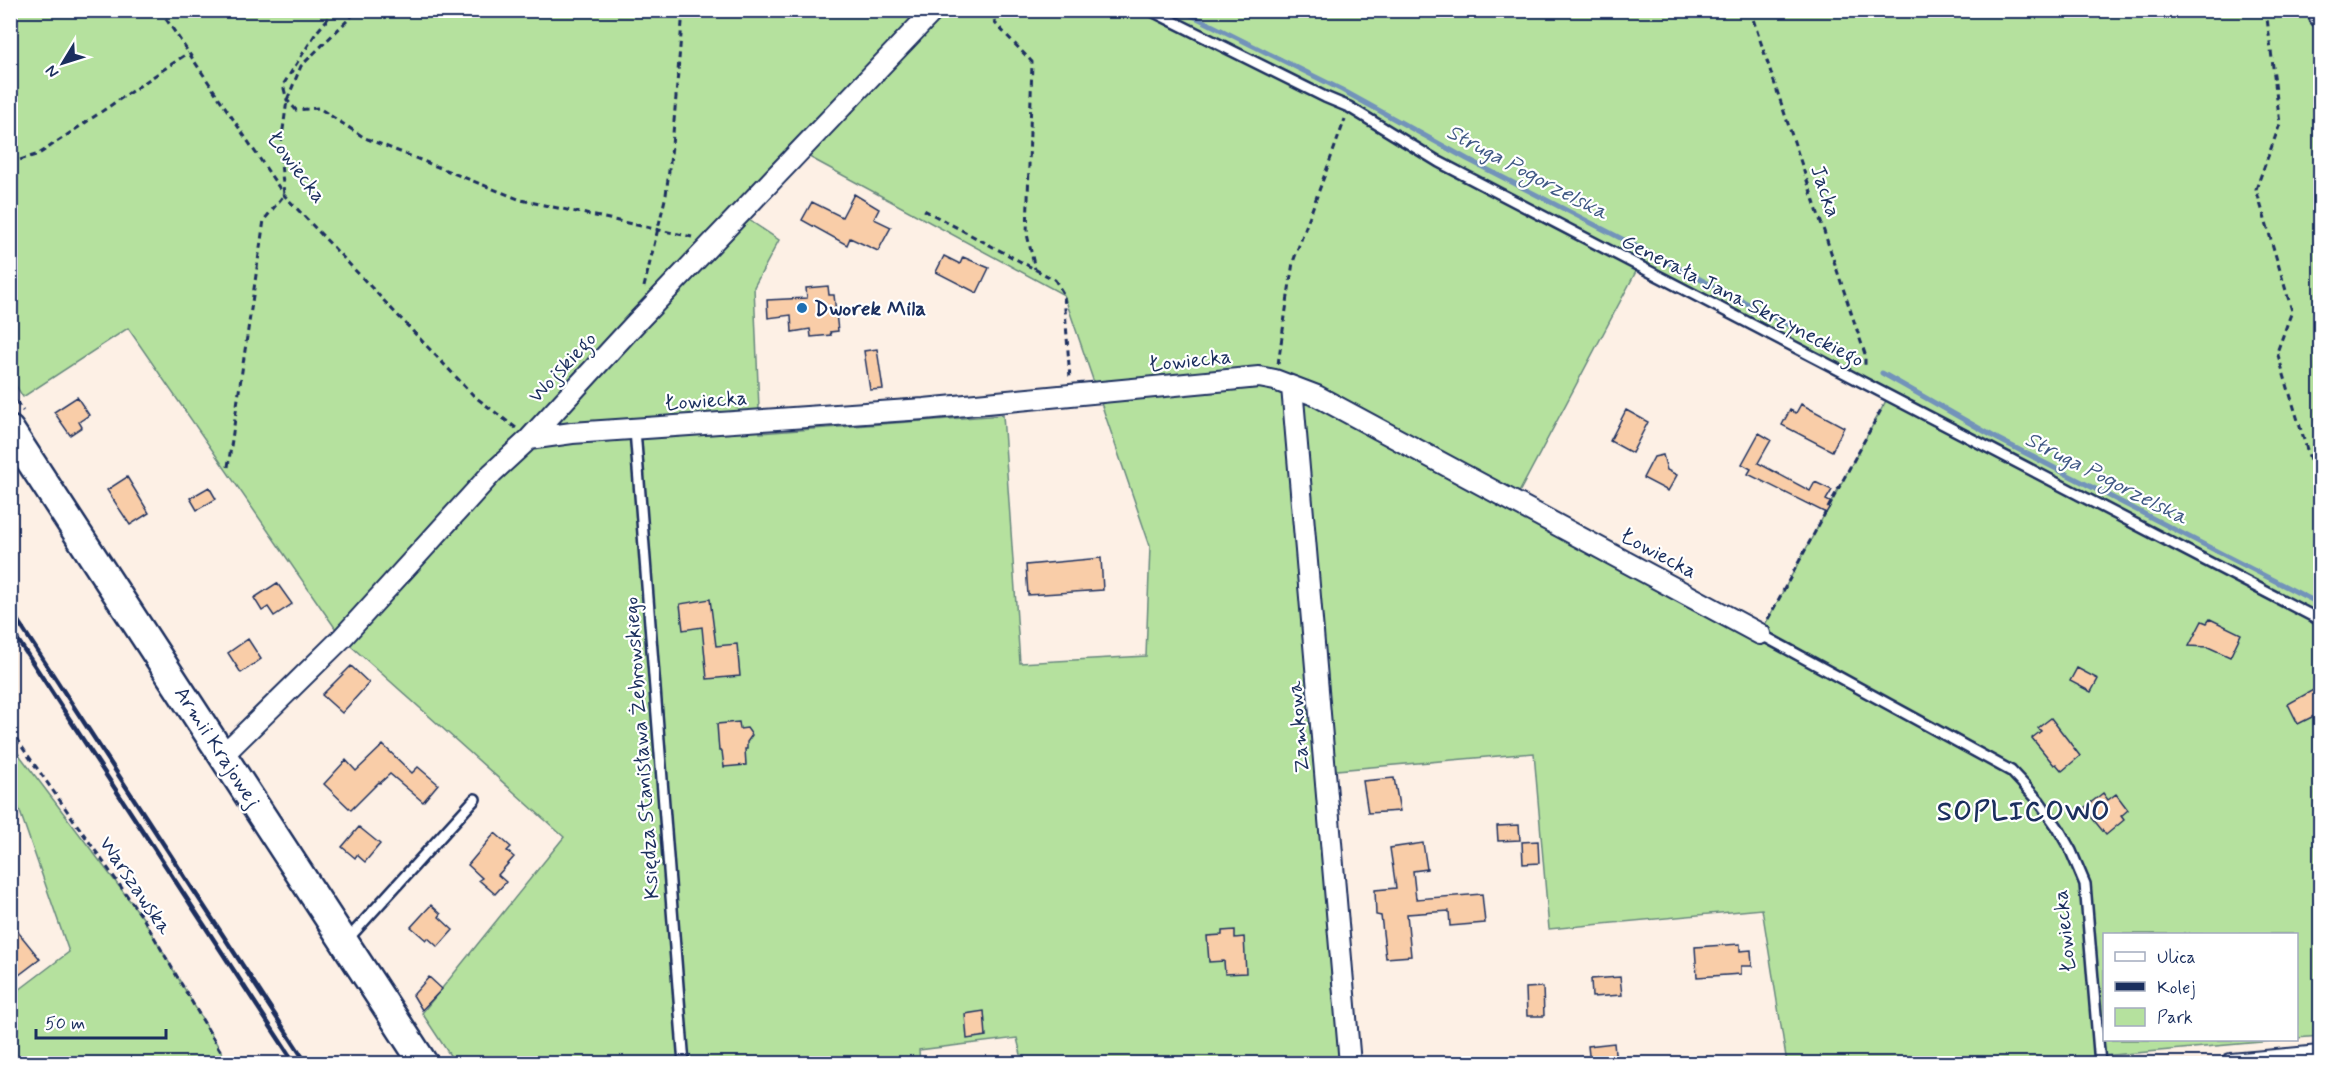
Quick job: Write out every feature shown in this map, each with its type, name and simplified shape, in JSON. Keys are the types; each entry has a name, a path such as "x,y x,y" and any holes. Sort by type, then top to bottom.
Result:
{"main road":[{"name":"Armii Krajowej","path":"10,430 424,1064"}],"street":[{"name":"Wojskiego","path":"223,755 342,638 492,472 529,439 633,326 934,10"},
{"path":"2320,10 2320,17"},
{"name":"Łowiecka","path":"529,439 572,433 924,409 1259,377 1284,383 1327,402 1760,634"},
{"name":"Zamkowa","path":"1284,383 1350,1064"},
{"path":"2231,1064 2320,1056"}],"lane":[{"name":"Generała Jana Skrzyneckiego","path":"1150,10 1349,107 1439,162 2320,620"},
{"name":"Księdza Stanisława Żebrowskiego","path":"635,430 684,1064"},
{"name":"Łowiecka","path":"1760,634 2011,771 2039,801 2071,851 2085,884 2100,1064"},
{"path":"345,942 475,799"}],"path":[{"name":"Łowiecka","path":"160,10 284,195 474,396 529,439"},
{"path":"335,10 316,33 283,86 287,100 296,110 319,108 365,138 521,200 702,239"},
{"path":"228,467 264,220 284,195 280,152 287,100 301,66 358,10"},
{"path":"642,294 666,195 683,10"},
{"path":"991,10 995,23 1032,62 1027,234 1035,269"},
{"name":"Jacka","path":"1750,10 1865,354 1865,383"},
{"path":"2266,10 2280,124 2256,189 2292,311 2277,352 2320,492"},
{"path":"10,163 39,154 188,53"},
{"path":"1284,383 1293,262 1349,107"},
{"path":"924,210 1055,280 1064,295 1072,395"},
{"path":"1760,634 1889,394"},
{"name":"Warszawska","path":"10,730 143,918 228,1064"}],"green space":[{"path":"10,11 2320,11 2320,1036 2298,1038 2298,933 2103,933 2103,1041 2273,1041 2021,1063 1787,1063 1762,909 1549,929 1534,753 1325,771 1350,1063 1023,1063 1017,1038 919,1050 920,1064 455,1063 422,1013 564,837 342,638 128,328 23,397 11,378","holes":["800,152 1064,295 1150,546 1146,656 1020,663 1003,415 760,433 754,287 779,240 740,214","1639,266 1889,395 1760,634 1514,502"]},
{"path":"11,744 143,918 228,1063 11,1063 11,996 69,952 11,786"}],"building":[{"path":"854,194 879,209 874,219 891,227 878,251 850,238 847,245 802,220 812,202 842,217"},
{"path":"944,256 960,264 963,257 989,268 977,293 936,272"},
{"name":"Dworek Mila","path":"828,286 829,295 834,295 838,331 830,332 831,335 811,337 810,329 792,332 791,315 768,318 767,300 807,298 806,288"},
{"path":"877,349 883,389 870,390 864,351"},
{"path":"77,397 89,415 79,422 82,427 70,435 54,412"},
{"path":"1801,404 1844,427 1832,451 1782,425 1790,410 1796,413"},
{"path":"1626,410 1648,422 1632,453 1610,441"},
{"path":"1759,433 1771,440 1758,463 1810,491 1815,482 1832,490 1826,500 1832,503 1826,513 1748,474 1751,469 1742,464"},
{"path":"1663,455 1667,470 1677,475 1668,491 1643,478 1654,457"},
{"path":"127,477 149,513 130,525 107,490"},
{"path":"209,487 216,499 197,510 190,498"},
{"path":"1101,558 1103,590 1028,595 1026,565"},
{"path":"277,583 292,604 274,616 268,607 262,611 254,598"},
{"path":"710,599 716,646 737,644 740,676 707,679 702,627 683,630 680,604"},
{"path":"2210,619 2241,634 2230,657 2208,647 2189,646 2202,621 2207,623"},
{"path":"248,639 261,659 241,673 228,653"},
{"path":"351,666 369,683 342,713 322,695"},
{"path":"2077,668 2098,679 2091,692 2070,681"},
{"path":"2315,689 2320,700 2320,713 2298,724 2288,704"},
{"path":"2051,718 2080,756 2062,771 2056,764 2054,765 2032,738 2041,731 2038,728"},
{"path":"739,722 740,729 747,728 752,735 745,749 746,765 724,767 722,751 719,751 717,724"},
{"path":"383,745 412,773 418,767 438,784 423,802 390,774 351,810 324,784 346,760 356,771"},
{"path":"1394,778 1400,811 1368,813 1363,781"},
{"path":"2103,793 2108,800 2116,794 2128,810 2121,816 2124,820 2106,835 2084,808"},
{"path":"1519,825 1520,840 1498,841 1497,826"},
{"path":"359,827 380,844 365,862 357,855 355,858 342,847"},
{"path":"495,833 511,847 507,851 514,857 498,875 506,882 495,894 479,880 482,878 468,865"},
{"path":"1538,841 1539,863 1523,864 1522,842"},
{"path":"1423,843 1427,869 1413,871 1416,899 1482,894 1485,923 1450,926 1449,911 1407,914 1411,956 1386,958 1381,916 1376,915 1375,890 1396,888 1390,848"},
{"path":"431,905 441,914 439,917 453,930 438,947 411,927"},
{"path":"10,922 40,959 19,975 10,964"},
{"path":"1235,930 1235,938 1244,937 1246,973 1225,974 1224,961 1209,962 1207,936 1222,935 1222,931"},
{"path":"1740,944 1740,951 1751,950 1752,966 1741,966 1741,974 1697,977 1695,947"},
{"path":"429,977 442,989 422,1010 413,995"},
{"path":"1620,977 1622,995 1592,997 1591,979"},
{"path":"1543,987 1544,1016 1527,1016 1526,988"},
{"path":"984,1011 986,1036 967,1039 965,1014"},
{"path":"1614,1043 1616,1064 1590,1064 1588,1046"}],"waterway":[{"name":"Struga Pogorzelska","path":"1181,10 1342,90 1467,159 1859,361"},
{"name":"Struga Pogorzelska","path":"1882,373 1998,439 2320,604"}],"railway":[{"path":"10,609 307,1064"},
{"path":"10,628 295,1064"}],"place":[{"name":"Dworek Mila","path":"802,308"}],"district":[{"name":"SOPLICOWO","path":"2024,811"}]}
